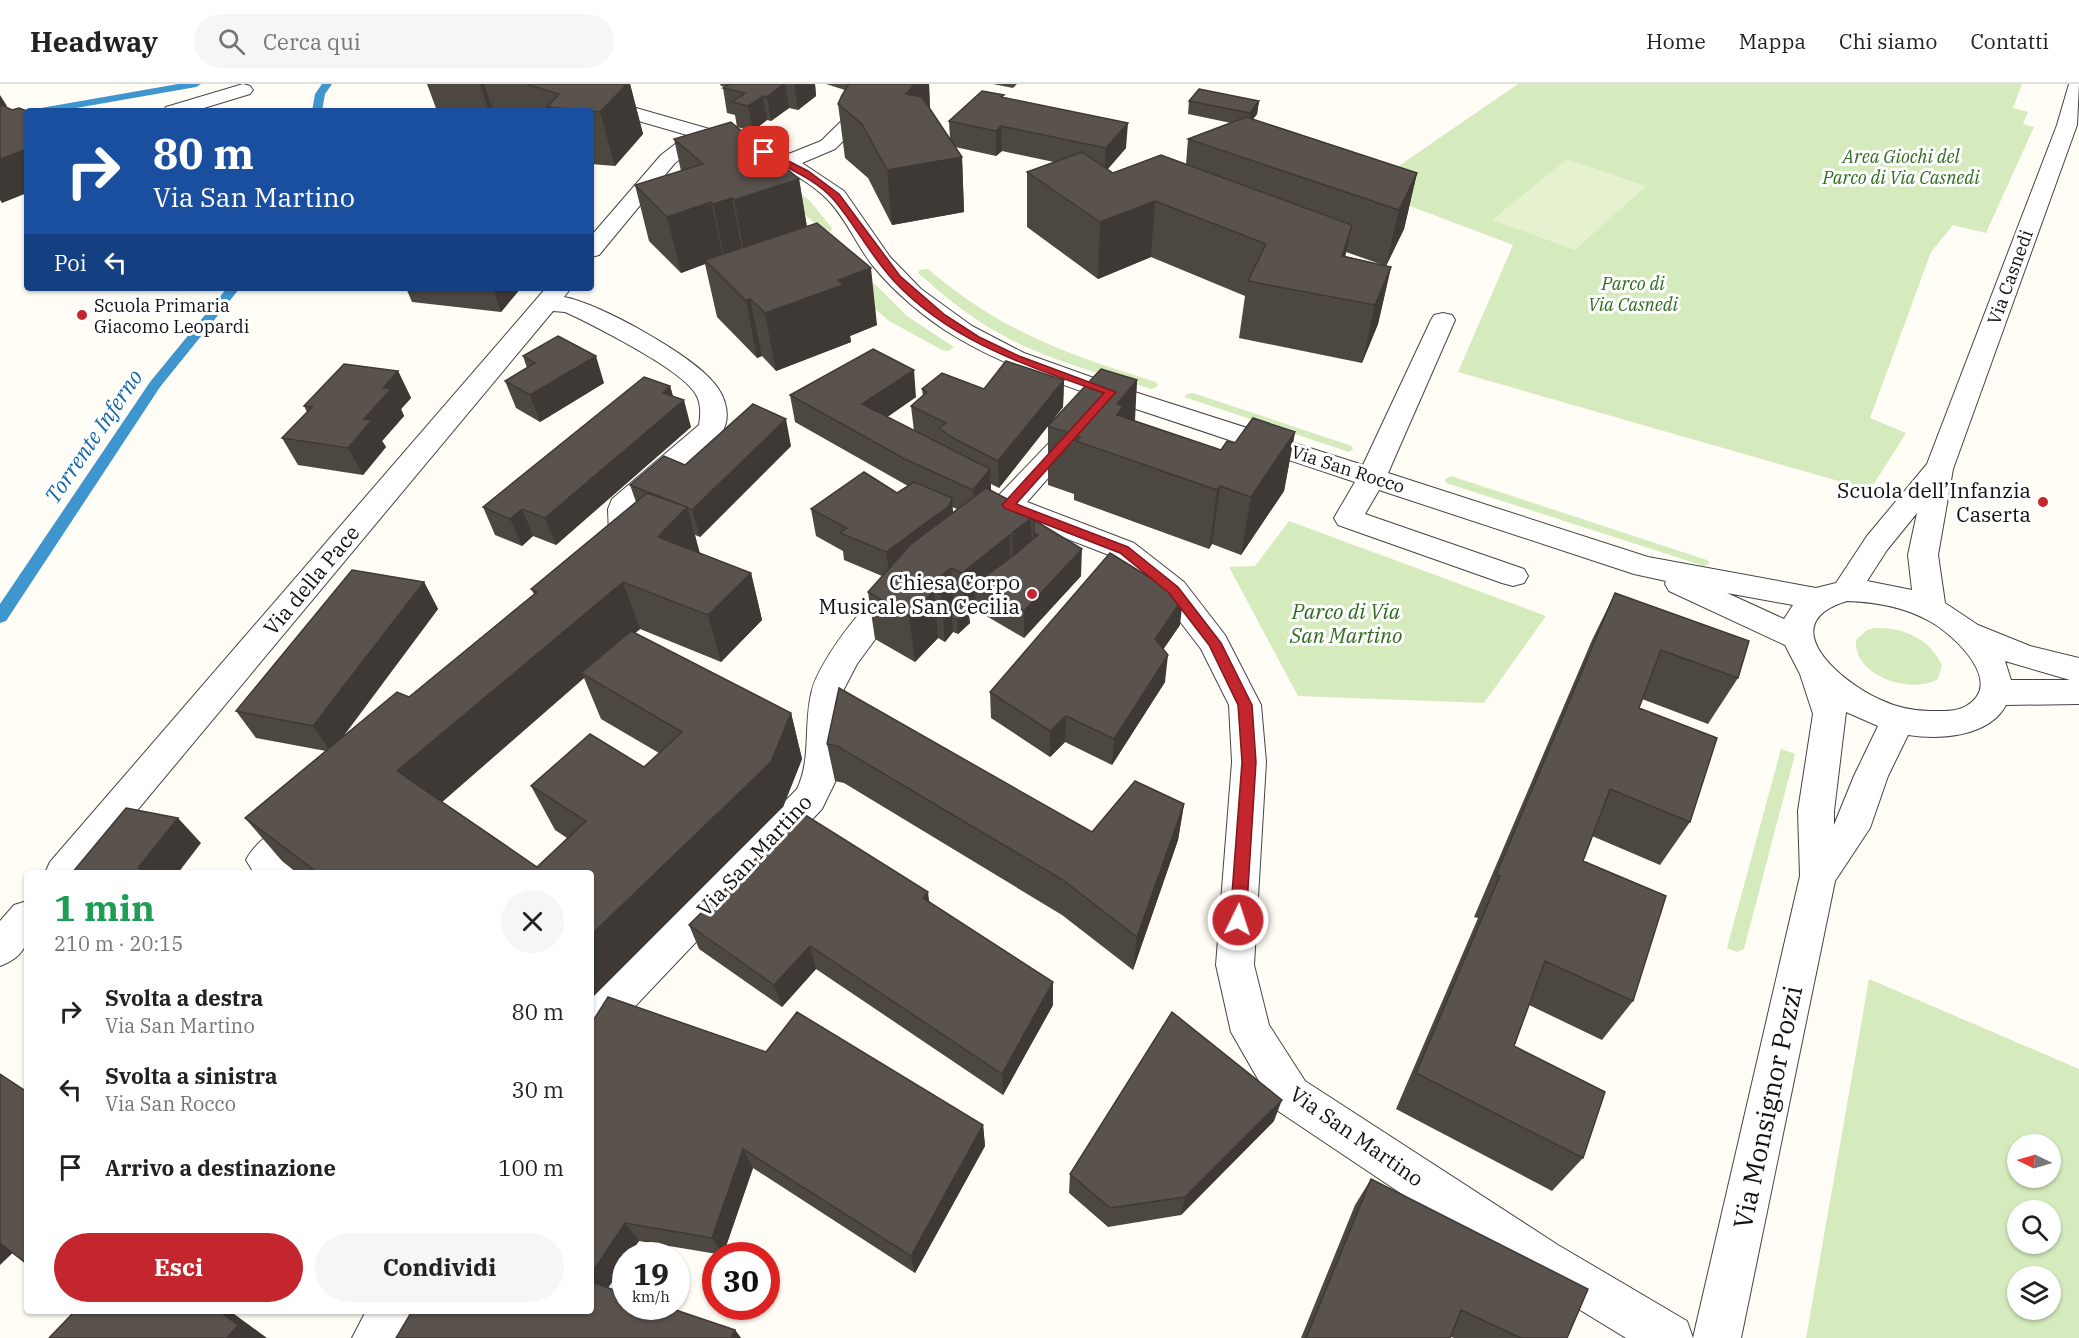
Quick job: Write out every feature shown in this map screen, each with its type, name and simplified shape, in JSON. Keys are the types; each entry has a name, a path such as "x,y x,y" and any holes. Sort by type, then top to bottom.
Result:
{"street":[{"name":"Via San Rocco","path":"531,84 764,152 786,162 836,196 897,278 942,317 975,339 1015,358 1110,392 1645,567 1816,599"},
{"path":"786,162 828,144 870,104 902,84"},
{"path":"182,108 243,87"},
{"path":"234,108 243,87"},
{"name":"Via Casnedi","path":"1930,609 1923,555 1939,469 2073,127 2078,87"},
{"path":"594,245 668,159 703,134"},
{"path":"553,296 663,356 695,377 705,388 715,417 711,428 622,506 621,516 624,528 621,544 614,561 595,581"},
{"name":"Via della Pace","path":"66,870 553,296"},
{"path":"1443,320 1372,477 1348,518 1513,576"},
{"path":"966,536 1008,505 1110,392"},
{"name":"Via Casnedi","path":"1847,590 1859,566 1876,542 1939,469"},
{"name":"Via San Martino","path":"1008,505 1124,550 1173,590 1214,643 1245,705 1249,762 1235,965 1251,1032 1290,1095 1542,1261 1670,1338"},
{"name":"Via San Rocco","path":"1645,567 1717,603 1798,638"},
{"name":"Via San Martino","path":"594,1022 810,799 821,776 828,689 845,657 887,602 922,572"},
{"path":"1847,590 1887,594 1930,609 1967,633 1982,648 1997,679 1996,693 1990,705 1979,716 1963,722 1944,725 1922,724 1898,720 1867,708 1839,692 1816,672 1806,658 1797,630 1799,618 1816,599 1847,590"},
{"path":"1967,633 2023,656 2079,670"},
{"path":"1816,672 1830,714 1816,811 1818,876"},
{"path":"1996,693 2079,692"},
{"path":"1818,876 1852,828 1871,776 1898,720"},
{"path":"276,870 264,860 331,808"},
{"name":"Via Monsignor Pozzi","path":"1717,1338 1818,876"},
{"path":"0,949 24,921"},
{"path":"376,1338 391,1314"}],"green space":[{"name":"Parco di Via Casnedi","path":"1518,84 2022,84 2013,108 2028,112 2023,124 2034,127 1986,233 1953,225 1931,252 1870,418 1906,433 1870,490 1458,372 1513,245 1365,189"},
{"path":"1567,159 1646,186 1575,250 1492,220"},
{"path":"789,184 810,201 832,228 831,232 820,228 778,191"},
{"path":"928,269 982,309 1036,339 1064,351 1156,382 1158,386 1152,389 1089,370 1026,347 1006,337 969,314 918,273 920,270"},
{"path":"870,282 875,284 907,316 954,347 948,351 942,350 889,321 851,288"},
{"path":"1193,393 1352,446 1353,449 1349,452 1184,397"},
{"path":"1451,476 1707,560 1710,563 1704,566 1446,483 1445,479"},
{"name":"Parco di Via San Martino","path":"1289,521 1546,616 1484,703 1298,696 1229,567 1255,566"},
{"path":"1875,628 1906,632 1923,642 1931,649 1942,666 1938,679 1913,685 1899,683 1886,679 1864,664 1858,653 1856,640 1867,630"},
{"path":"1781,749 1795,754 1744,949 1737,952 1727,948"},
{"path":"1869,979 2079,1069 2079,1338 1806,1338"}],"building":[{"path":"526,84 627,84 600,112 594,111 594,108 547,107 559,94"},
{"path":"730,84 784,84 767,97 763,96 748,106 732,102 745,93 723,88"},
{"path":"849,84 915,84 906,94 922,97 962,157 887,170 862,124 838,104"},
{"path":"1199,89 1259,101 1250,113 1189,101"},
{"path":"982,91 1128,123 1106,148 1001,126 996,131 949,121"},
{"path":"0,104 12,110 19,108 24,110 24,150 0,159"},
{"path":"1246,117 1417,173 1399,210 1188,139"},
{"path":"731,122 799,179 734,200 732,198 713,204 711,202 667,217 635,185 703,164 674,139"},
{"path":"1082,152 1113,173 1161,155 1352,225 1342,256 1391,267 1375,305 1248,281 1266,244 1155,201 1100,222 1027,172"},
{"path":"817,223 871,268 838,280 843,285 765,313 750,299 746,301 705,260"},
{"path":"558,336 596,356 530,395 505,381 535,363 523,356"},
{"path":"873,349 914,370 862,404 990,469 973,490 905,459 790,395"},
{"path":"1006,361 1064,380 998,461 953,438 939,428 946,423 911,406 927,392 922,389 942,373 984,389"},
{"path":"344,364 398,371 383,388 391,389 364,419 372,420 348,448 282,438 312,407 304,406"},
{"path":"1101,369 1137,380 1117,404 1123,406 1117,415 1221,450 1227,441 1235,443 1253,418 1295,432 1251,497 1220,486 1217,490 1076,441 1080,437 1048,426"},
{"path":"644,377 670,386 663,393 684,400 545,518 522,509 510,519 483,507"},
{"path":"753,404 786,419 692,510 630,485 664,456 685,465"},
{"path":"864,472 897,493 914,482 952,498 949,506 886,552 840,533 847,528 811,509"},
{"path":"986,488 1038,515 1034,519 1031,518 1012,533 1016,534 1010,535 962,573 951,568 937,579 950,586 941,595 934,591 909,616 868,592 911,544"},
{"path":"647,493 687,507 658,537 751,573 708,615 623,582 397,771 537,867 586,821 531,786 590,734 644,767 682,732 581,673 631,631 791,713 771,762 594,932 594,870 314,870 245,818 397,692 409,697 537,592 531,589"},
{"path":"1034,520 1082,549 1024,611 975,584 1038,535 1034,533"},
{"path":"1110,553 1183,598 1155,639 1168,655 1114,739 1066,716 1050,731 990,692"},
{"path":"352,570 424,582 313,726 236,711"},
{"path":"1615,593 1749,641 1738,678 1661,650 1639,708 1717,738 1690,822 1610,789 1583,861 1666,896 1633,1001 1545,961 1514,1046 1605,1092 1583,1158 1416,1073 1500,876 1496,875"},
{"path":"954,601 969,609 957,620 952,618 951,603"},
{"path":"839,688 1092,832 1135,781 1184,804 1137,937 1063,880 837,746 827,744"},
{"path":"126,808 178,818 138,868 143,870 74,870"},
{"path":"802,813 928,892 923,898 1053,982 1002,1074 810,946 774,985 689,925"},
{"path":"608,997 766,1052 797,1012 983,1125 911,1256 743,1149 712,1238 625,1223 594,1270 594,1019"},
{"path":"1172,1012 1282,1100 1185,1197 1110,1208 1070,1174"},
{"path":"0,1074 24,1090 24,1262 0,1243"},
{"path":"1371,1179 1588,1289 1567,1338 1521,1338 1461,1310 1450,1338 1306,1338"},
{"path":"594,1283 612,1289 612,1320 690,1320 690,1315 735,1330 731,1338 396,1338 410,1314 594,1314"},
{"path":"72,1314 223,1314 238,1325 227,1338 49,1338"}],"waterway":[{"path":"58,108 196,84"},
{"name":"Torrente Inferno","path":"318,108 320,94 327,84"},
{"name":"Torrente Inferno","path":"0,617 155,385 232,291"}],"place":[{"name":"Scuola Primaria Giacomo Leopardi","path":"82,315"},
{"name":"Scuola dell’Infanzia Caserta","path":"2043,502"},
{"name":"Chiesa Corpo Musicale San Cecilia","path":"1032,594"}],"route":[{"path":"764,152 805,173 836,196 882,262 913,294 942,317 994,349 1110,392 1008,505 1124,550 1173,590 1214,643 1245,705 1249,762 1238,920"}],"park label":[{"name":"Area Giochi del Parco di Via Casnedi","path":"1901,166"}]}
